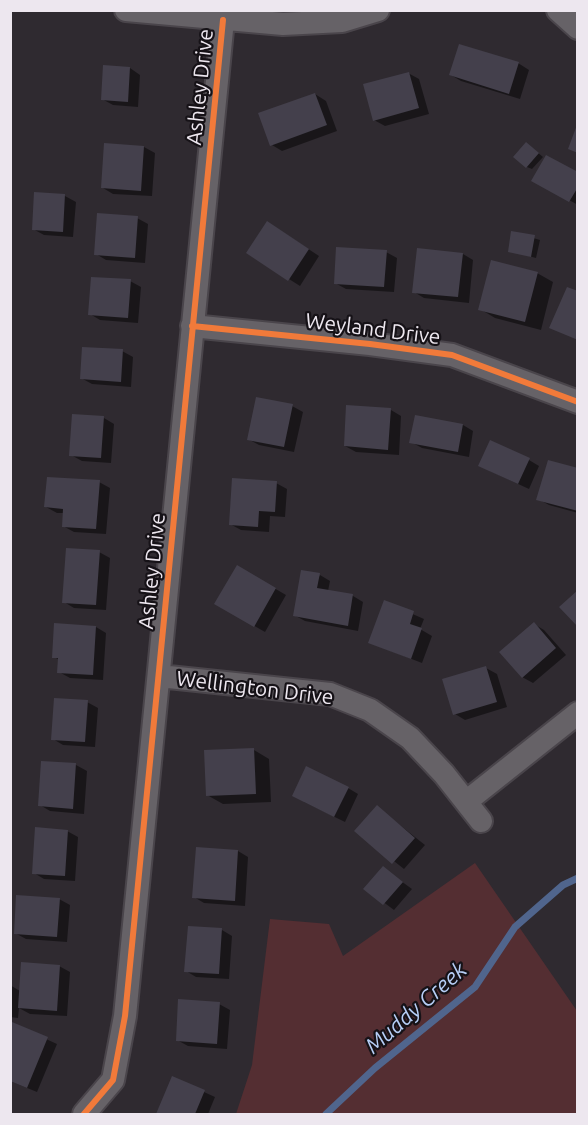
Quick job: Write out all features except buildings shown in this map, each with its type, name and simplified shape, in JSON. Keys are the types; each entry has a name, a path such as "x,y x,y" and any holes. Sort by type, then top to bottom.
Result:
{"street":[{"path":"126,10 283,24 342,21 378,10"},
{"path":"558,10 578,27"},
{"name":"Ashley Drive","path":"84,1114 113,1080 125,1016 223,20"},
{"name":"Weyland Drive","path":"192,326 370,344 452,356 578,402"},
{"name":"Wellington Drive","path":"159,676 330,694 370,710 410,738 467,801 481,821"},
{"path":"467,801 578,713"}],"shaded area":[{"path":"475,863 577,1011 577,1114 236,1114 252,1065 270,919 329,924 343,956"}],"waterway":[{"name":"Muddy Creek","path":"326,1114 375,1068 475,987 515,927 563,885 578,878"}],"cycle path":[{"path":"84,1114 113,1080 125,1016 223,20"},
{"path":"192,326 370,344 452,355 578,402"}]}
